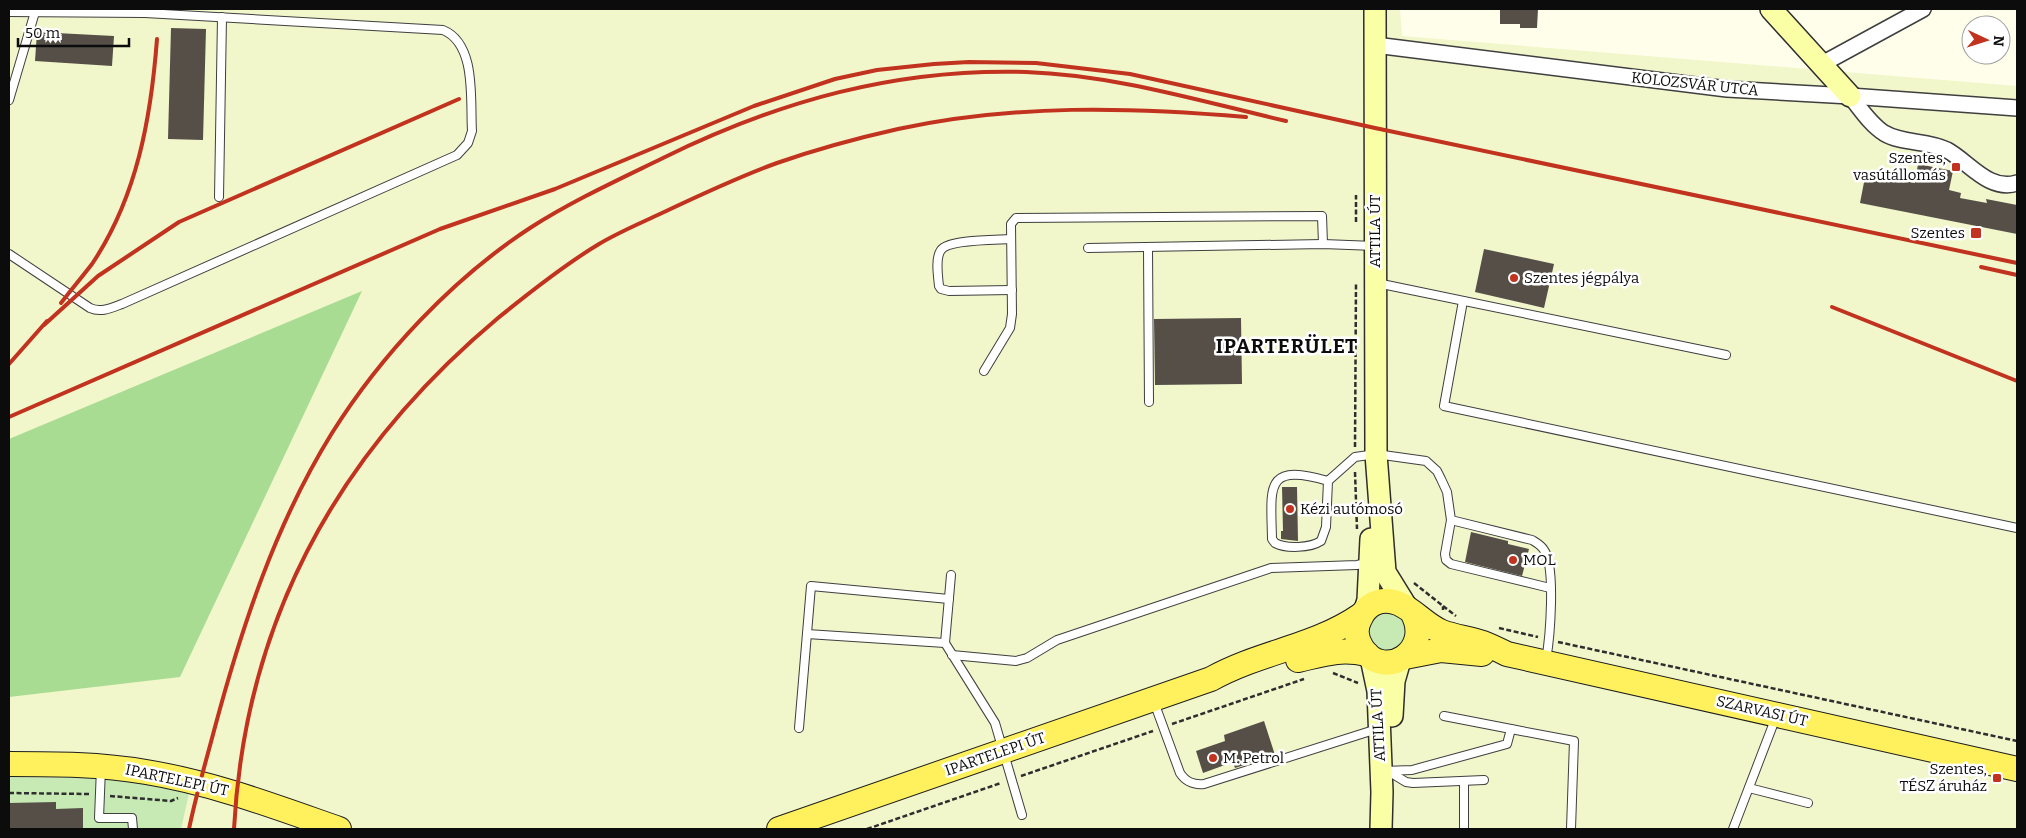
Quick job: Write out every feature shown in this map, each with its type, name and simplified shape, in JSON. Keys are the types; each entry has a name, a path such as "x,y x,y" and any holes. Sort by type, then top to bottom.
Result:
{"main road":[{"name":"ATTILA ÚT","path":"1375,9 1376,454 1385,572 1409,609"},
{"path":"1771,9 1850,96"},
{"name":"ATTILA ÚT","path":"1363,613 1368,600 1376,454"},
{"path":"1211,679 1229,669 1318,639 1347,625 1380,601 1389,600 1409,609 1442,632 1483,643 1507,654"},
{"path":"1403,658 1416,644 1418,636 1416,620 1409,609"},
{"path":"1363,613 1357,632 1361,648 1369,656"},
{"path":"1211,679 1234,677 1334,651 1354,651 1386,662 1441,650 1482,654 1507,654"},
{"name":"SZARVASI ÚT","path":"1507,654 1548,651 1777,715 2017,769"},
{"name":"ATTILA ÚT","path":"1369,656 1378,691 1379,728 1384,771 1381,829"},
{"name":"ATTILA ÚT","path":"1384,771 1391,751 1392,690 1403,658"},
{"name":"IPARTELEPI ÚT","path":"788,828 1211,679"},
{"name":"IPARTELEPI ÚT","path":"9,764 76,764 145,771 236,792 339,829"}],"street":[{"path":"1822,64 1923,9"},
{"name":"KOLOZSVÁR UTCA","path":"1375,45 1727,89 2017,108"},
{"path":"1850,96 1884,133 1896,138 1934,145 1947,150 1988,180 2006,185 2017,182"}],"lane":[{"path":"9,12 145,13 432,28 452,34 464,49 467,61 472,131 468,143 457,155 122,304 104,310 99,311 90,308 9,254"},
{"path":"9,100 35,12"},
{"path":"219,197 222,17"},
{"path":"984,371 1010,328 1012,290 1011,224 1016,218 1322,216 1323,244"},
{"path":"1011,240 964,242 944,247 939,255 939,286 941,289 949,292 1012,290"},
{"path":"1088,248 1323,244 1375,246"},
{"path":"1148,248 1149,402"},
{"path":"1375,282 1726,354"},
{"path":"1462,301 1444,406 2017,528"},
{"path":"1328,481 1290,475 1281,477 1278,480 1272,489 1271,496 1272,539 1275,543 1280,546 1310,546 1321,541 1326,526 1328,481 1355,457 1376,454 1419,459 1431,464 1437,471 1447,492 1451,520 1445,554 1446,560 1451,564 1550,588"},
{"path":"1451,520 1532,540 1545,551 1548,560 1552,621 1548,651"},
{"path":"952,655 1016,661 1027,658 1057,640 1271,568 1357,565 1369,562"},
{"path":"951,574 945,643 995,724 1022,815"},
{"path":"799,728 811,586 949,599"},
{"path":"807,634 945,643"},
{"path":"1153,699 1180,774 1185,780 1199,785 1379,728"},
{"path":"1733,829 1777,715"},
{"path":"1444,716 1574,741 1571,829"},
{"path":"1384,771 1412,770 1507,744 1511,729"},
{"path":"101,766 99,818 132,818 133,829"},
{"path":"1384,771 1406,782 1484,780"},
{"path":"1464,781 1464,829"},
{"path":"1749,788 1808,803"}],"path":[{"path":"1444,606 1458,618"},
{"path":"1495,627 1548,651 1935,722 2017,741"},
{"path":"867,829 1311,677"},
{"path":"9,793 100,795 171,801 181,796"}],"green space":[{"path":"9,9 1400,9 1402,36 2017,86 2017,829 9,829"},
{"path":"362,291 180,677 9,697 9,439"},
{"path":"1388,612 1402,618 1408,632 1402,646 1388,652 1374,646 1368,632 1374,618"},
{"path":"9,777 116,778 190,789 181,829 9,829"}],"building":[{"path":"1500,9 1538,9 1537,28 1520,28 1520,24 1500,24"},
{"path":"171,28 206,29 203,140 168,139"},
{"path":"37,32 114,36 112,66 35,61"},
{"path":"1918,164 1953,171 1949,190 1961,193 1960,198 1987,203 1986,199 2017,205 2017,234 1860,203 1866,172 1915,183"},
{"name":"Szentes jégpálya","path":"1484,249 1554,264 1544,308 1475,292"},
{"path":"1241,318 1242,384 1155,385 1154,319"},
{"name":"Kézi autómosó","path":"1282,487 1297,487 1298,541 1281,539 1281,531 1283,531"},
{"path":"1471,532 1508,541 1508,544 1529,549 1522,576 1465,562"},
{"path":"1264,721 1275,755 1235,768 1233,762 1203,773 1196,751 1225,741 1224,735"},
{"path":"56,802 56,809 83,808 83,829 9,829 9,803"}],"railway":[{"path":"61,303 92,264 120,212 131,184 146,127 157,39"},
{"path":"9,417 440,229 555,189 754,106 835,79 877,70 934,64 969,62 1036,63 1130,74 1375,128 2017,263"},
{"path":"189,829 225,689 249,613 277,539 312,467 351,404 420,320 473,271 530,228 612,183 663,158 750,120 839,92 885,82 978,72 1059,74 1157,90 1286,121"},
{"path":"44,325 98,276 179,222 459,99"},
{"path":"234,829 242,752 257,679 280,610 310,545 347,483 391,425 441,370 498,318 560,270 614,235 748,174 822,148 898,129 985,115 1072,110 1159,111 1246,117"},
{"path":"1981,267 2017,275"},
{"path":"1832,307 2017,381"},
{"path":"9,364 47,321"}],"place":[{"name":"Szentes, vasútállomás","path":"1956,167"},
{"name":"Szentes","path":"1976,233"},
{"name":"Szentes jégpálya","path":"1514,278"},
{"name":"Kézi autómosó","path":"1290,509"},
{"name":"MOL","path":"1513,560"},
{"name":"M. Petrol","path":"1213,758"},
{"name":"Szentes, TÉSZ áruház","path":"1997,778"}],"district":[{"name":"IPARTERÜLET","path":"1287,346"}]}
